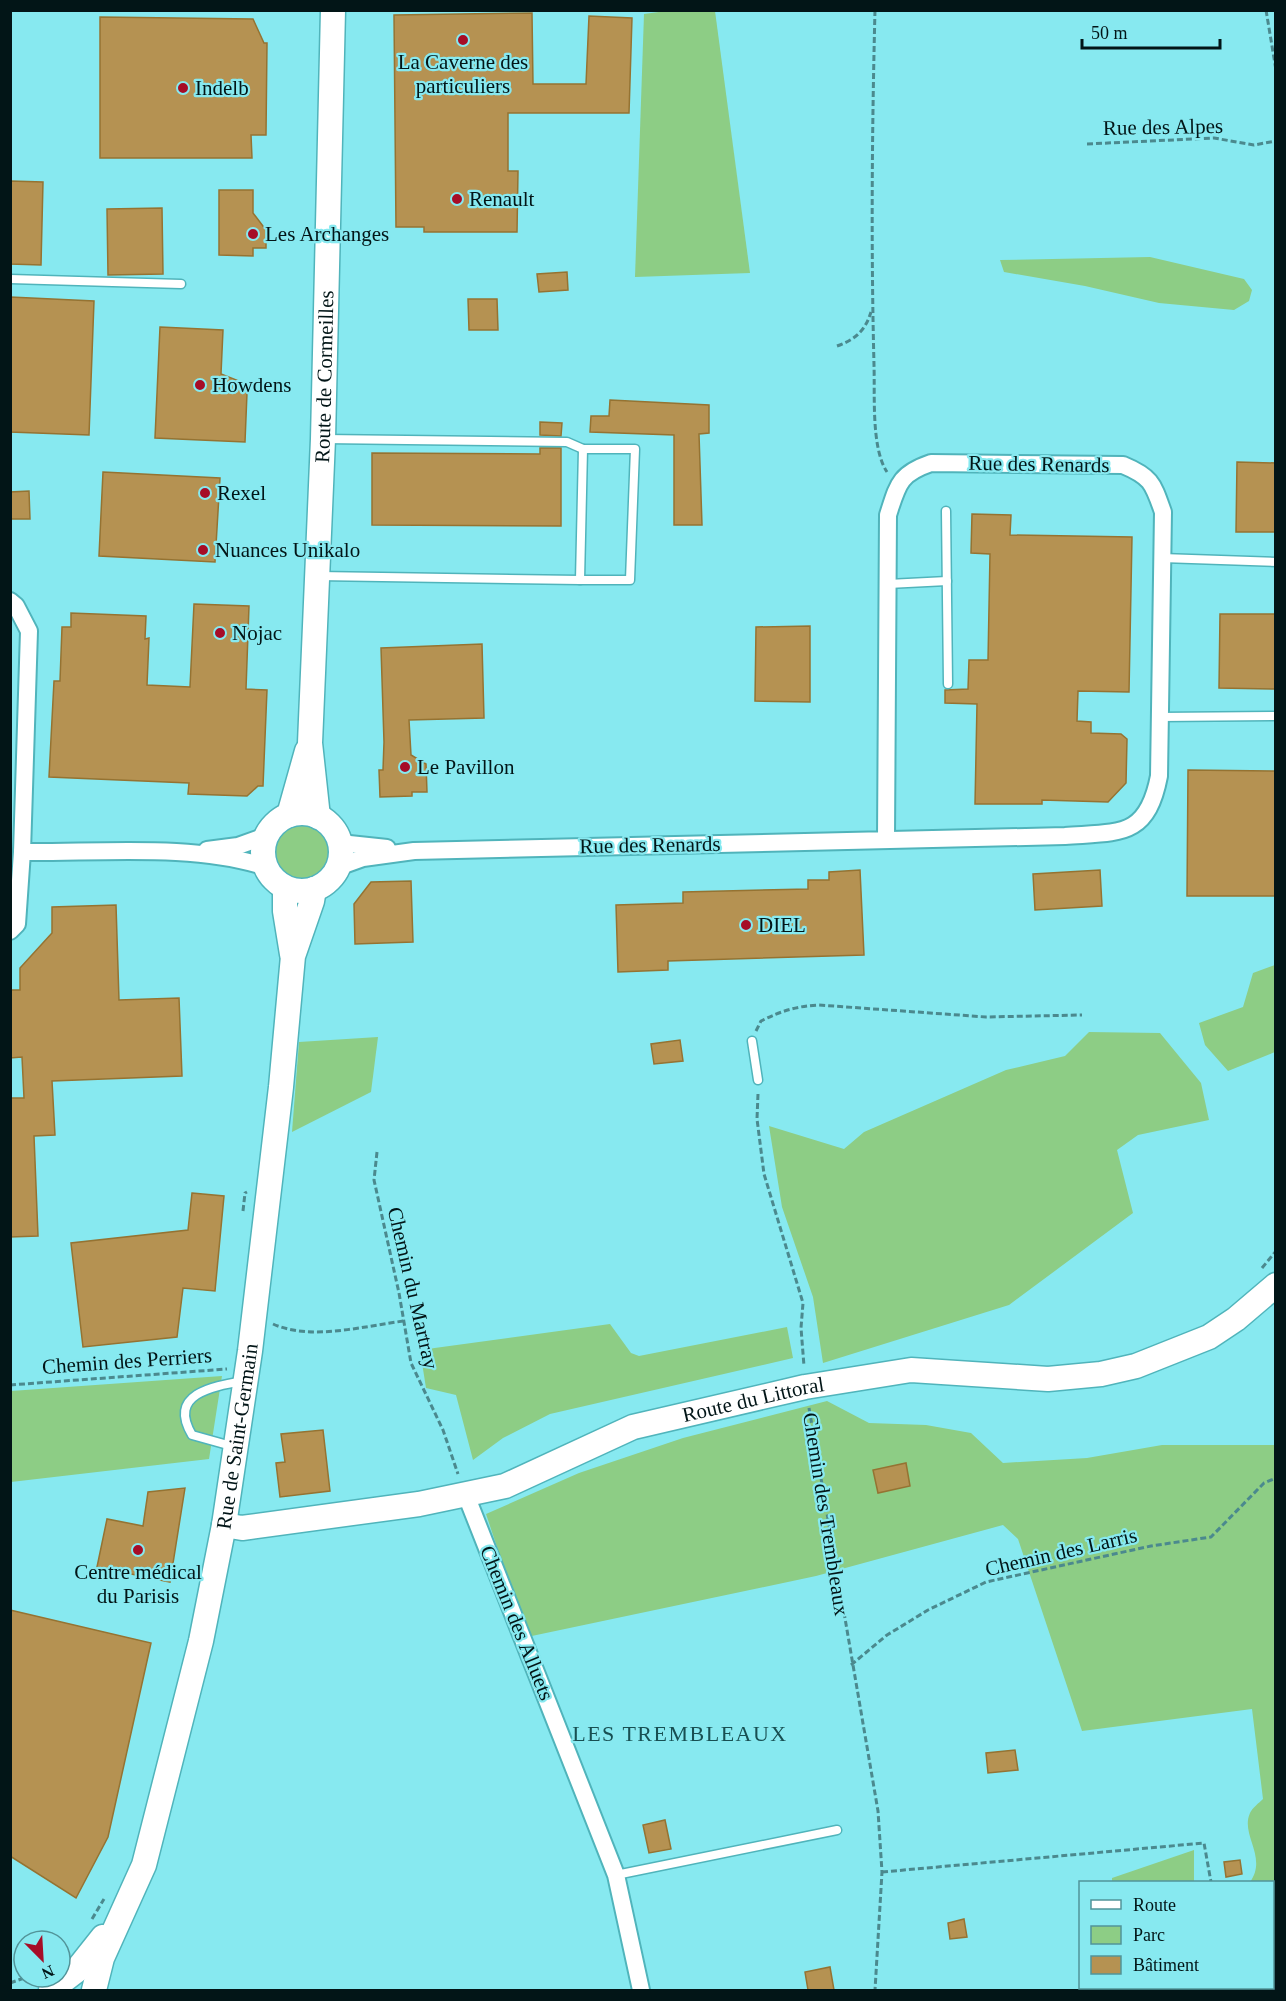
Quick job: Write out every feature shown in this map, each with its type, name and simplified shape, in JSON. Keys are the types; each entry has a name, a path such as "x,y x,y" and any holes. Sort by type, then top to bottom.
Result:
{"main road":[{"name":"Route de Cormeilles","path":"318,817 310,743 323,439 333,10"},
{"name":"Route de Cormeilles","path":"289,815 310,743"},
{"path":"304,813 318,817 328,823 339,855 332,877 314,889 300,891 285,888 271,876 266,867 263,857 266,836 280,820 289,815 304,813"},
{"name":"Rue de Saint-Germain","path":"285,888 285,911 293,956"},
{"name":"Rue de Saint-Germain","path":"51,1990 61,1985 90,1956 116,1899 144,1865 201,1641 224,1525 245,1374 281,1087 293,956 311,907 314,889"},
{"name":"Route du Littoral","path":"224,1525 242,1528 466,1495 505,1486 633,1427 805,1387 911,1370 1048,1379 1101,1374 1145,1362 1209,1337 1236,1319 1275,1285"},
{"name":"Rue de Saint-Germain","path":"94,1990 116,1899"}],"street":[{"name":"Rue des Renards","path":"339,855 414,851 1065,836 1112,833 1132,826 1148,814 1156,794 1159,776 1163,512 1153,484 1143,473 1123,465 931,463 909,471 897,486"},
{"path":"886,839 888,515 897,486"},
{"path":"10,601 16,606 29,631 22,852 16,924 10,931"},
{"path":"183,853 238,846 266,836"},
{"name":"Rue des Renards","path":"339,855 363,858 414,851"},
{"path":"22,852 183,853 243,861 266,867"},
{"name":"Chemin des Alluets","path":"466,1495 616,1875 641,1990"}],"lane":[{"path":"10,279 181,284"},
{"path":"318,576 630,580 635,449 583,449 567,442 323,439"},
{"path":"580,580 583,449"},
{"path":"946,511 948,684"},
{"path":"1162,558 1275,562"},
{"path":"888,584 947,581"},
{"path":"1160,717 1275,716"},
{"path":"752,1041 758,1080"},
{"path":"235,1448 192,1435 185,1418 187,1407 195,1394 245,1374"},
{"path":"616,1875 837,1830"}],"path":[{"path":"875,10 873,307 876,427 881,463 897,486"},
{"path":"1266,10 1275,70"},
{"name":"Rue des Alpes","path":"1087,144 1214,138 1254,145 1275,141"},
{"path":"837,346 853,340 866,328 873,307"},
{"path":"752,1041 761,1021 795,1007 819,1005 986,1017 1082,1015"},
{"name":"Chemin des Trembleaux","path":"758,1080 757,1119 764,1174 803,1303 801,1328 805,1387 851,1665 878,1811 882,1872 875,1990"},
{"name":"Chemin du Martray","path":"377,1152 374,1180 411,1364 442,1430 466,1495"},
{"path":"253,1311 275,1325 292,1330 320,1331 404,1321"},
{"name":"Chemin des Perriers","path":"10,1385 245,1374"},
{"name":"Chemin des Larris","path":"851,1665 887,1635 928,1610 986,1582 1151,1546 1211,1537 1264,1483 1275,1478"},
{"path":"882,1872 1204,1843 1211,1881"},
{"path":"90,1922 116,1899"}],"green space":[{"path":"666,11 715,11 750,273 635,277 644,14"},
{"path":"1150,257 1244,279 1252,290 1249,301 1234,310 1159,303 1085,286 1004,272 1000,260"},
{"path":"297,825 307,825 317,829 325,837 329,852 325,867 317,875 307,879 297,879 287,875 279,867 275,857 275,847 279,837 287,829"},
{"path":"1275,965 1275,1052 1228,1071 1205,1045 1199,1023 1243,1007 1253,973"},
{"path":"1089,1032 1160,1033 1201,1083 1209,1120 1138,1135 1117,1150 1133,1213 1009,1305 823,1363 813,1297 782,1207 769,1126 844,1149 864,1132 1006,1070 1065,1056"},
{"path":"378,1037 371,1092 292,1132 299,1042"},
{"path":"610,1324 631,1353 639,1356 787,1327 793,1358 550,1414 503,1438 473,1460 456,1395 426,1388 420,1350"},
{"path":"222,1376 209,1459 11,1482 11,1391"},
{"path":"827,1401 869,1423 926,1425 971,1433 1003,1463 1087,1458 1162,1445 1275,1445 1275,1990 1121,1990 1274,1989 1274,1881 1251,1881 1256,1864 1248,1821 1251,1811 1263,1799 1252,1709 1082,1731 1018,1539 1003,1525 816,1576 527,1637 486,1514 579,1473 683,1438"},
{"path":"1194,1850 1194,1881 1112,1881 1112,1878"}],"building":[{"path":"532,13 533,84 586,84 589,16 632,18 629,113 508,113 508,171 518,171 517,232 424,232 424,227 396,227 394,15"},
{"name":"Indelb","path":"100,17 253,19 264,43 267,43 266,135 251,135 252,158 100,158"},
{"path":"10,181 43,182 41,265 10,264"},
{"path":"219,190 253,190 253,213 266,230 266,248 253,248 253,256 219,255"},
{"path":"162,208 163,274 108,275 107,209"},
{"path":"567,272 568,290 539,292 537,274"},
{"path":"10,297 94,301 89,435 10,432"},
{"path":"468,299 497,299 498,330 469,330"},
{"name":"Howdens","path":"160,327 223,330 221,374 239,381 247,393 245,442 155,438"},
{"path":"610,400 709,405 709,433 699,434 702,525 674,525 674,435 590,432 591,416 609,416"},
{"path":"540,422 562,423 561,436 540,435"},
{"path":"540,448 561,448 561,526 372,525 372,453 540,454"},
{"path":"1237,462 1275,463 1275,532 1236,532"},
{"path":"103,472 220,478 215,562 99,556"},
{"path":"29,491 30,519 10,519 10,492"},
{"path":"972,514 1011,515 1010,535 1132,537 1129,692 1078,691 1077,721 1091,722 1091,733 1121,734 1127,739 1126,783 1108,802 1042,800 1042,804 975,804 977,704 945,703 945,690 968,689 969,660 988,660 990,554 971,553"},
{"path":"194,604 249,606 246,689 267,690 263,786 258,786 247,796 188,794 189,783 49,777 54,681 60,681 62,627 71,627 71,613 146,616 145,639 149,638 147,685 190,687"},
{"path":"1220,614 1275,614 1275,689 1219,688"},
{"path":"810,626 810,702 755,701 756,627"},
{"path":"482,644 484,718 409,720 411,755 426,764 427,792 412,792 412,796 380,797 379,770 383,770 384,742 381,648"},
{"path":"1188,770 1275,771 1275,896 1187,896"},
{"path":"860,870 864,955 668,961 668,970 618,972 616,905 683,903 683,892 808,889 808,880 829,880 829,872"},
{"path":"1100,870 1102,906 1035,910 1033,874"},
{"path":"411,881 413,942 355,944 354,904 371,882"},
{"path":"116,905 119,1000 179,998 182,1076 52,1081 55,1135 34,1136 38,1236 10,1237 10,1098 24,1098 22,1057 10,1058 10,990 20,990 20,968 52,933 52,907"},
{"path":"680,1040 683,1061 654,1064 651,1044"},
{"path":"192,1193 224,1196 215,1291 183,1288 177,1337 83,1347 71,1243 188,1230"},
{"path":"323,1430 330,1491 280,1497 276,1463 285,1462 281,1434"},
{"path":"906,1463 910,1486 878,1493 873,1470"},
{"name":"Centre médical du Parisis","path":"185,1488 170,1582 97,1567 107,1519 143,1526 148,1492"},
{"path":"10,1610 151,1643 108,1837 76,1898 10,1856"},
{"path":"1015,1750 1018,1770 988,1773 986,1753"},
{"path":"665,1820 671,1849 649,1853 643,1825"},
{"path":"1240,1860 1242,1874 1226,1877 1224,1862"},
{"path":"964,1919 967,1937 950,1939 948,1923"},
{"path":"830,1967 834,1990 808,1990 805,1972"}],"place":[{"name":"La Caverne des particuliers","path":"463,40"},
{"name":"Indelb","path":"183,88"},
{"name":"Renault","path":"457,199"},
{"name":"Les Archanges","path":"253,234"},
{"name":"Howdens","path":"200,385"},
{"name":"Rexel","path":"205,493"},
{"name":"Nuances Unikalo","path":"203,550"},
{"name":"Nojac","path":"220,633"},
{"name":"Le Pavillon","path":"405,767"},
{"name":"DIEL","path":"746,925"},
{"name":"Centre médical du Parisis","path":"138,1550"}],"district":[{"name":"LES TREMBLEAUX","path":"680,1733"}]}
